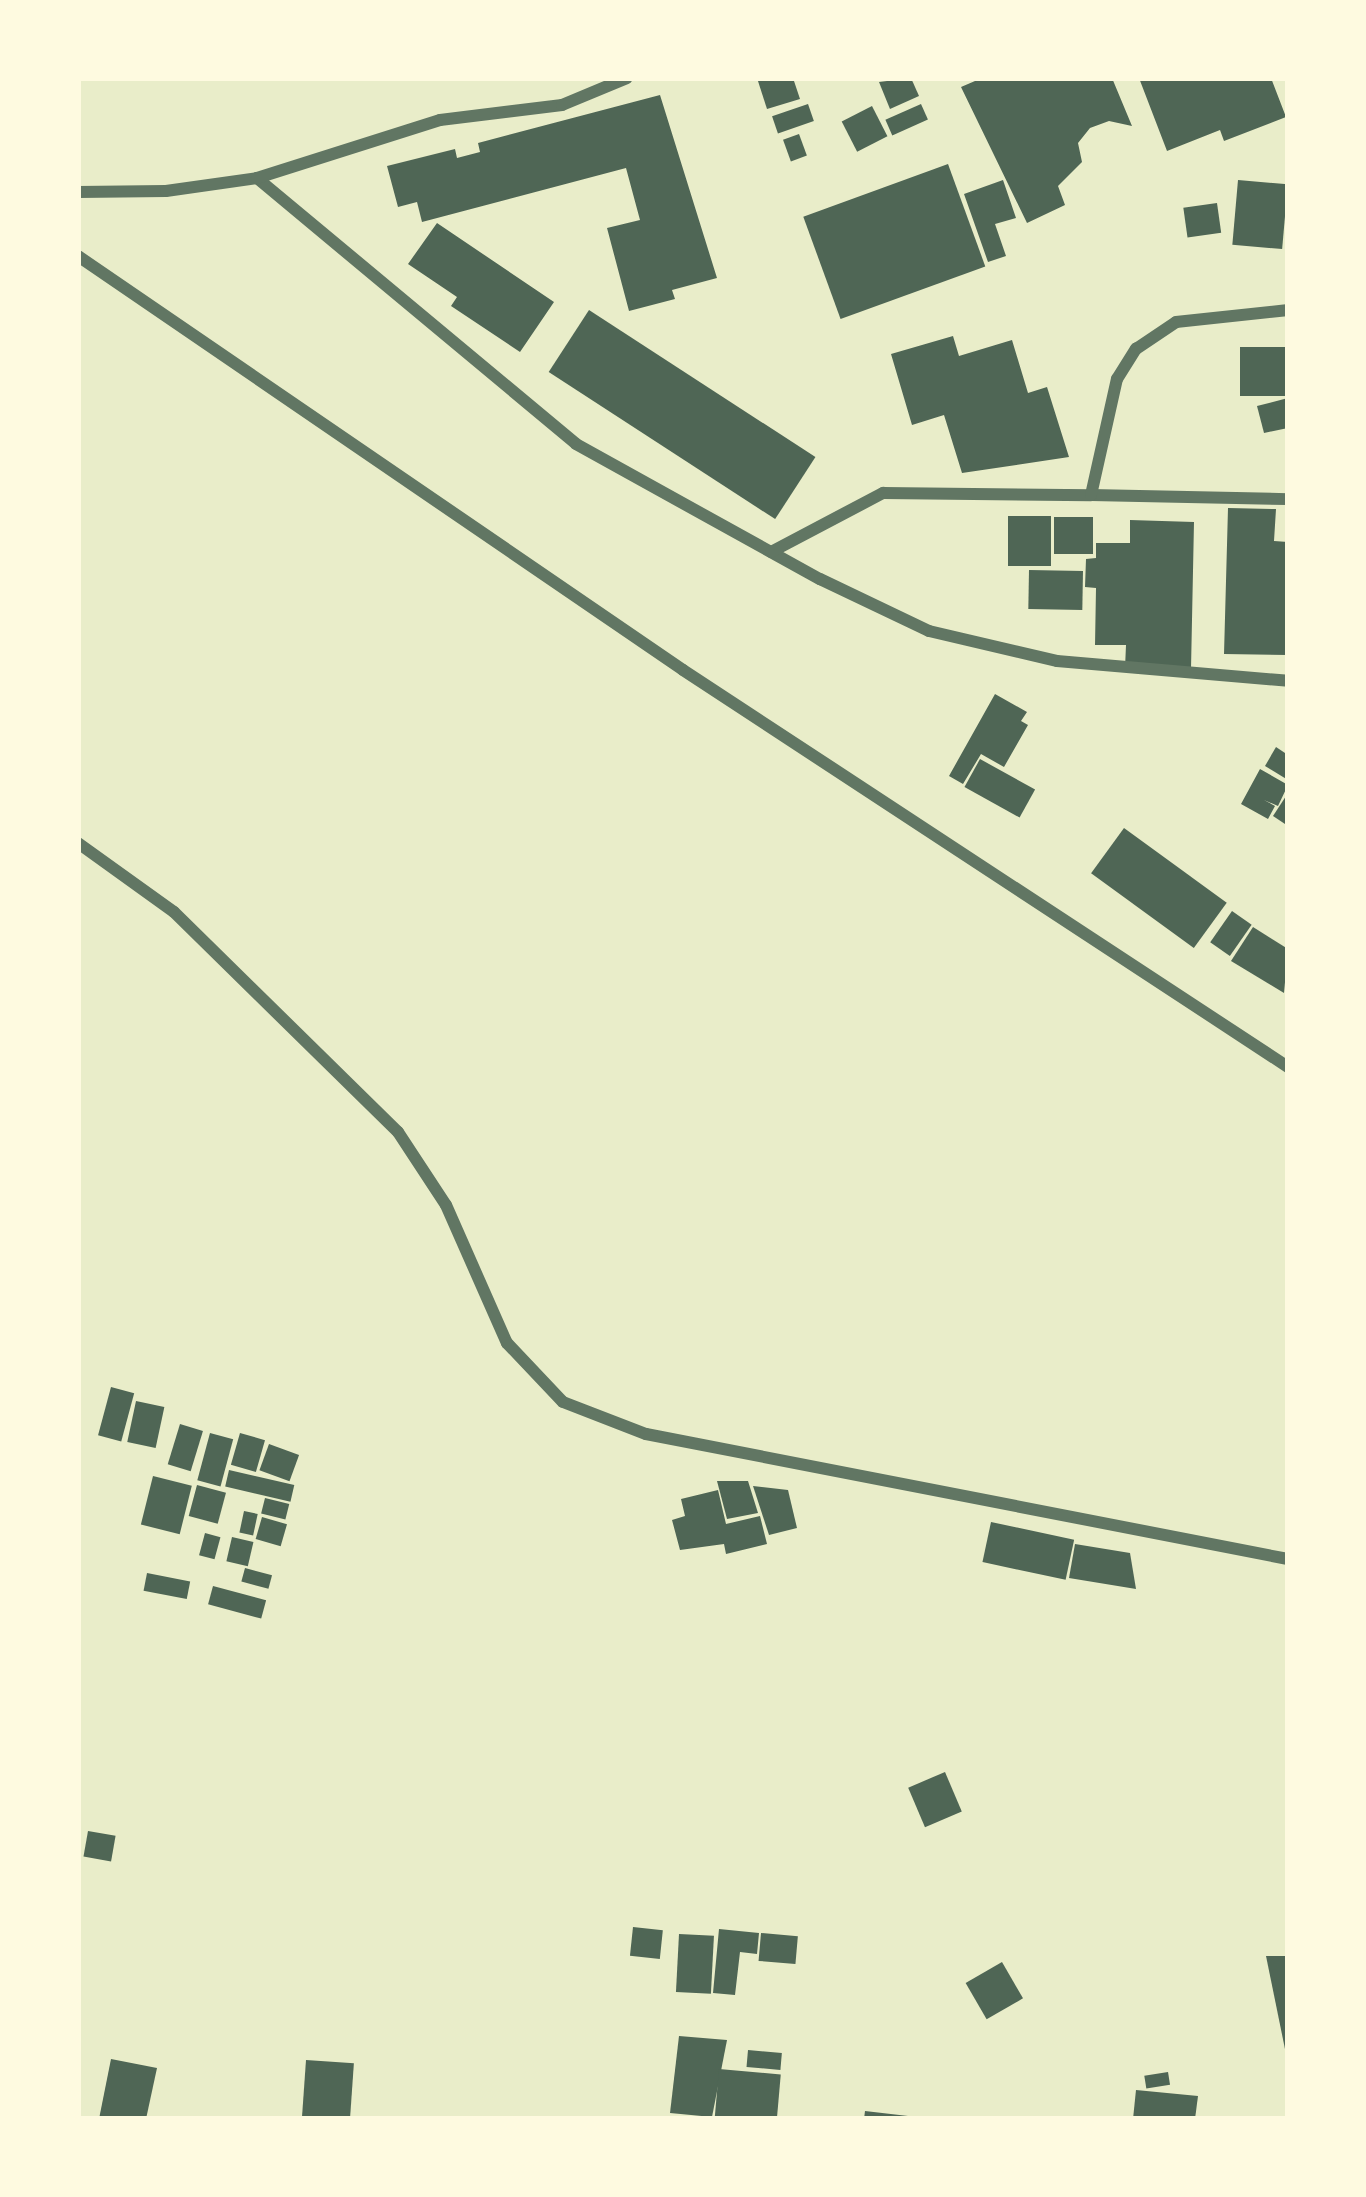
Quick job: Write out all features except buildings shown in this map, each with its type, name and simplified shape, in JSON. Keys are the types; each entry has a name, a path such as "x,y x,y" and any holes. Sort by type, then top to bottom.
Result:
{"street":[{"path":"78,192 166,191 257,178 440,120 562,105 627,78"},
{"path":"257,178 577,444 772,552 929,631 1058,661 1288,681"},
{"path":"78,256 683,670 1288,1067"},
{"path":"1091,495 1117,379 1136,350 1175,322 1288,310"},
{"path":"772,552 884,493 1288,499"},
{"path":"78,843 174,912 398,1132 446,1205 507,1343 563,1402 646,1434 1288,1559"}]}
